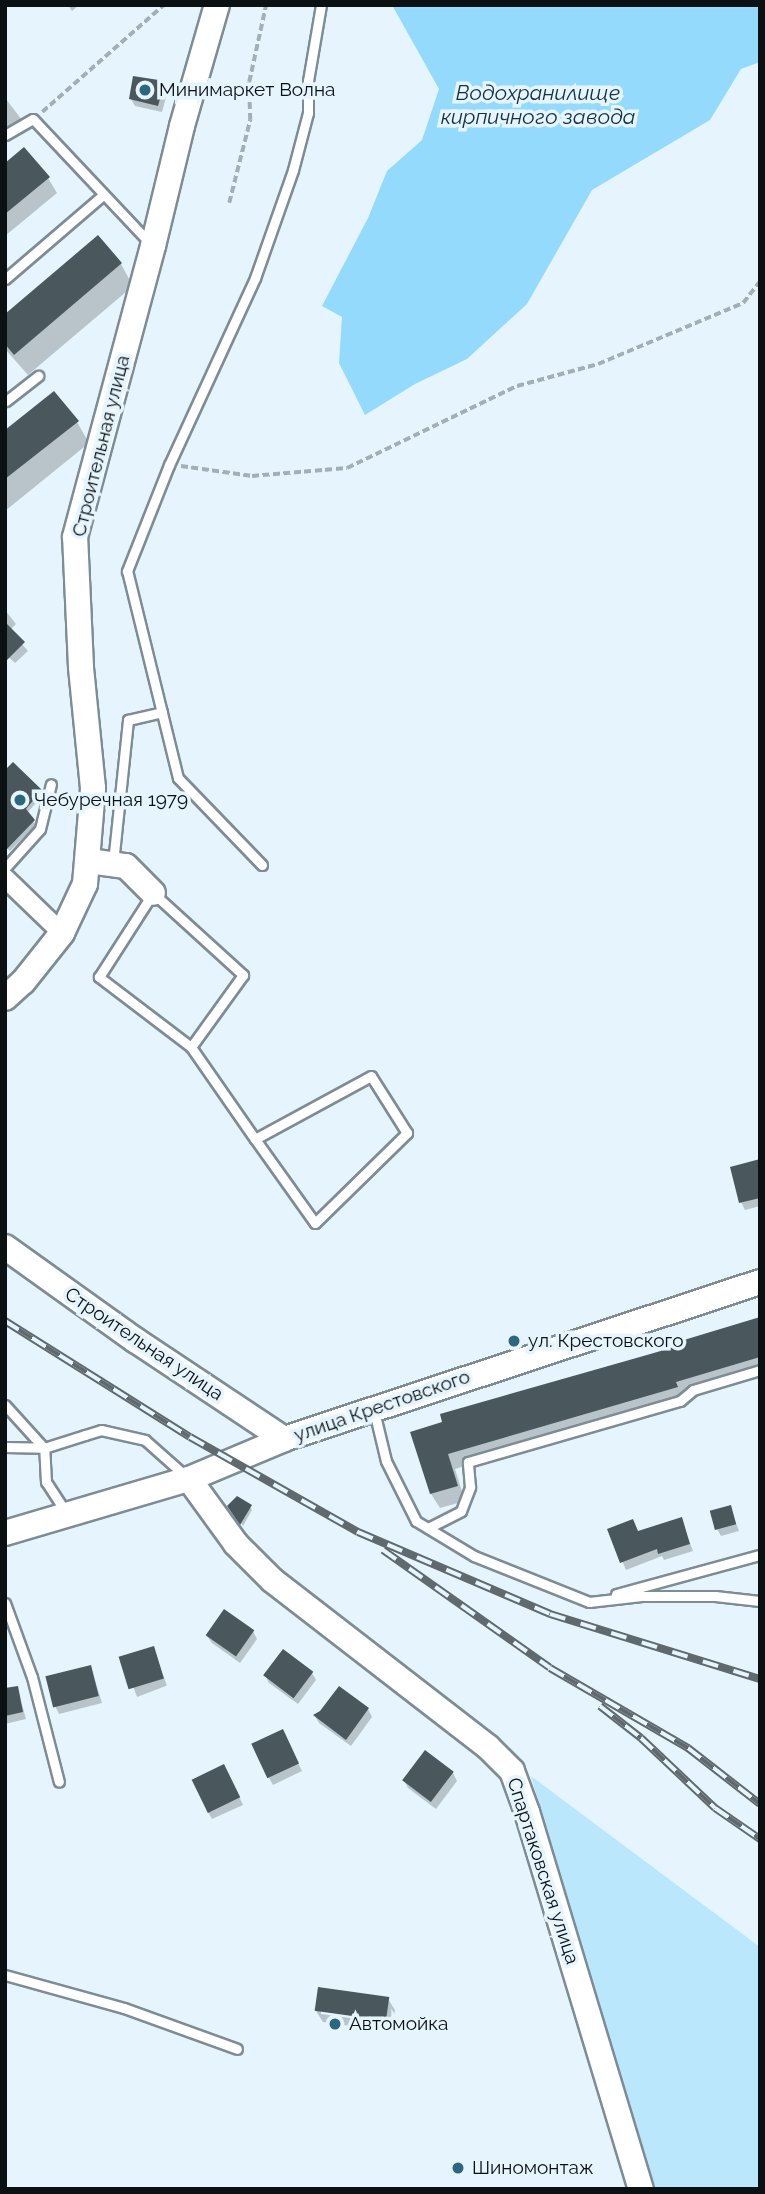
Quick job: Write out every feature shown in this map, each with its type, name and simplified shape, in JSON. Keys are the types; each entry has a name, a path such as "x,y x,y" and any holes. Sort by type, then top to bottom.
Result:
{"main road":[{"name":"Строительная улица","path":"5,998 23,982 62,933 85,884 101,862 81,667 75,537 153,246 182,126 218,5"},
{"path":"101,862 126,866 153,893"},
{"name":"Строительная улица","path":"5,1247 135,1340 285,1439"},
{"name":"улица Крестовского","path":"5,1533 190,1479 285,1439 760,1282"},
{"name":"Спартаковская улица","path":"190,1479 236,1544 272,1580 488,1747 512,1771 641,2189"}],"street":[{"path":"5,878 62,933"}],"lane":[{"path":"262,865 178,778 127,571 169,465 255,278 293,170 308,113 308,81 321,5"},
{"path":"5,135 33,119 153,246"},
{"path":"5,279 104,194"},
{"path":"6,400 38,376"},
{"path":"101,862 128,720 162,712"},
{"path":"5,869 40,829 51,784"},
{"path":"191,1047 243,975 153,893 99,977 191,1047 255,1139 315,1223 407,1133 371,1076 255,1139"},
{"path":"428,1528 461,1511 470,1487 468,1462 680,1401 693,1390 760,1370"},
{"path":"5,1405 44,1448 46,1482 68,1516"},
{"path":"373,1409 386,1461 415,1521 474,1556 589,1602 642,1596 715,1596 760,1601"},
{"path":"5,1447 44,1448 101,1430 131,1436 160,1450 190,1479"},
{"path":"589,1602 760,1555"},
{"path":"5,1603 32,1677 60,1782"},
{"path":"5,1975 124,2008 237,2049"}],"path":[{"path":"33,119 164,5"},
{"path":"229,203 250,120 249,82 267,5"},
{"path":"169,465 252,477 347,468 517,386 598,364 743,303 760,281"}],"shaded area":[{"path":"531,1776 760,1947 760,2189 653,2189 640,2156"}],"water":[{"name":"Водохранилище кирпичного завода","path":"392,5 760,5 760,62 741,69 710,120 592,190 527,304 467,359 415,384 365,415 339,363 342,317 322,306 368,218 387,171 422,140 439,89"}],"building":[{"path":"133,76 165,81 158,106 129,99"},
{"path":"24,147 50,177 5,214 5,163"},
{"path":"98,235 122,263 14,355 5,344 5,314"},
{"path":"54,391 79,421 5,479 5,430"},
{"path":"5,622 25,642 5,662"},
{"name":"Чебуречная 1979","path":"13,762 42,790 26,809 35,820 5,851 5,770"},
{"path":"760,1159 760,1198 739,1203 730,1167"},
{"path":"760,1317 760,1357 676,1382 678,1387 448,1454 458,1486 430,1494 410,1432 442,1422 440,1414 675,1347 674,1343"},
{"path":"237,1496 252,1505 240,1525 227,1506"},
{"path":"731,1505 736,1524 715,1530 710,1511"},
{"path":"682,1517 690,1544 658,1554 657,1549 620,1563 607,1529 633,1519 638,1531"},
{"path":"224,1609 254,1630 236,1656 206,1635"},
{"path":"154,1646 164,1679 129,1689 119,1657"},
{"path":"283,1649 313,1672 293,1698 263,1675"},
{"path":"91,1665 99,1696 53,1707 45,1676"},
{"path":"18,1686 23,1712 5,1716 5,1688"},
{"path":"339,1686 369,1708 346,1740 313,1715 320,1711"},
{"path":"283,1729 299,1763 267,1778 251,1744"},
{"path":"425,1750 454,1772 431,1802 402,1780"},
{"path":"224,1764 240,1797 208,1813 192,1780"},
{"path":"318,1987 389,1997 386,2021 315,2011"}],"railway":[{"path":"5,1321 190,1437 358,1532 550,1614 760,1679"},
{"path":"383,1550 550,1668 688,1748 760,1804"},
{"path":"600,1706 641,1738 715,1808 760,1839"}],"place":[{"name":"Минимаркет Волна","path":"145,90"},
{"name":"Чебуречная 1979","path":"20,800"},
{"name":"ул. Крестовского","path":"514,1341"},
{"name":"Автомойка","path":"335,2024"},
{"name":"Шиномонтаж","path":"458,2168"}]}
